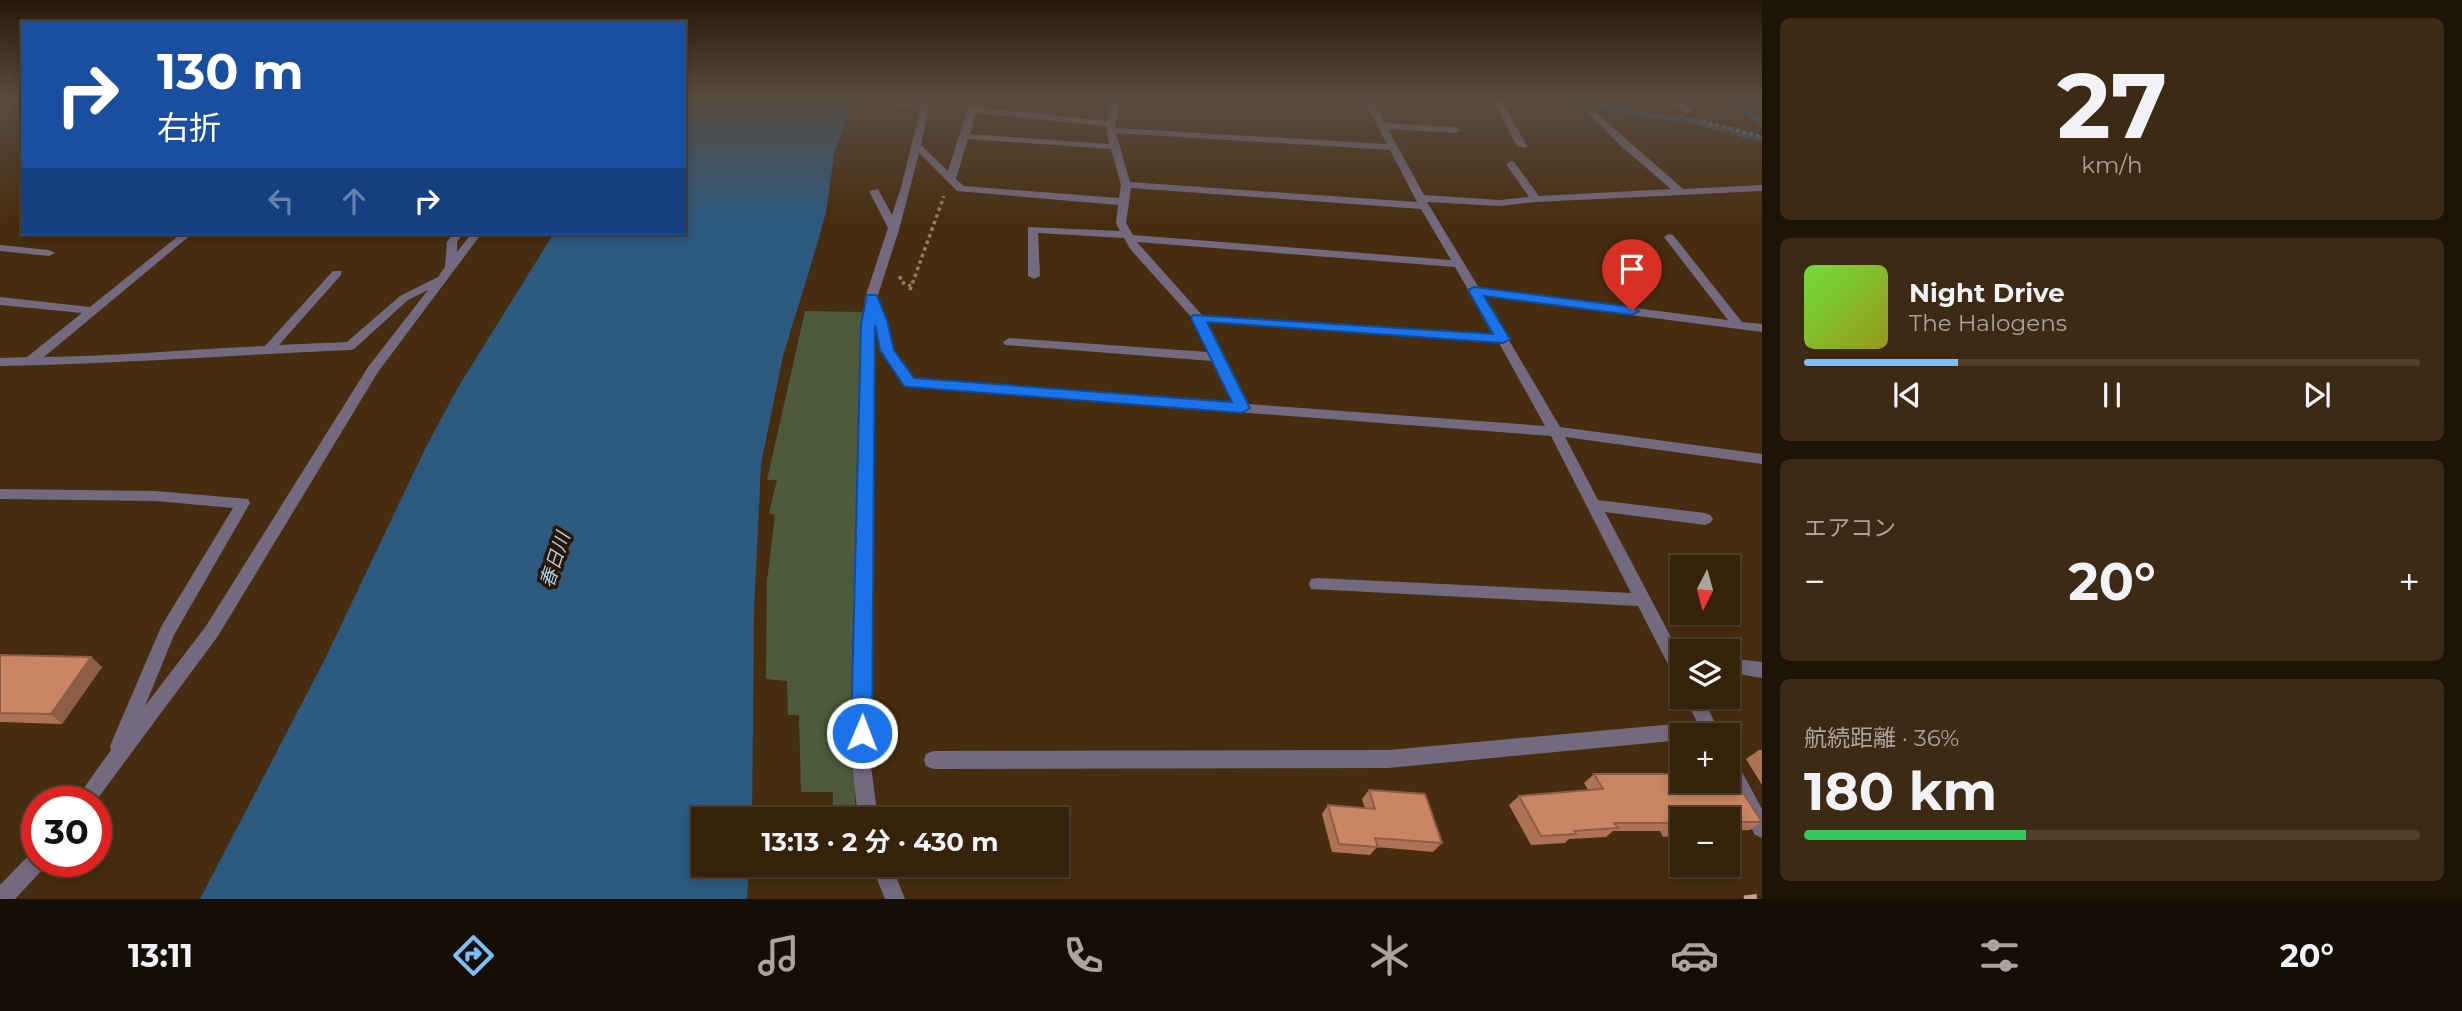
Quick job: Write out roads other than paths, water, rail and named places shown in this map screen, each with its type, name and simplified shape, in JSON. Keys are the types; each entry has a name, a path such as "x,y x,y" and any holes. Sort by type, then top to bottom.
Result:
{"street":[{"path":"867,807 861,759 868,324 871,298 894,230 918,140"},
{"path":"951,179 964,140"},
{"path":"1019,140 1116,147"},
{"path":"1114,140 1126,185 1121,223 1135,248 1198,318 1242,408"},
{"path":"1293,140 1392,147"},
{"path":"1388,140 1556,432 1643,600 1670,646"},
{"path":"1519,140 1522,146"},
{"path":"1620,140 1679,191"},
{"path":"917,146 961,189 1124,202"},
{"path":"1511,164 1536,199"},
{"path":"1126,185 1422,202 1500,203 1762,188"},
{"path":"874,191 894,230"},
{"path":"1034,276 1032,229 1459,264"},
{"path":"31,362 186,235"},
{"path":"0,362 350,346 404,298 446,272 456,235"},
{"path":"95,786 212,631 373,370 475,235"},
{"path":"1669,237 1738,325"},
{"path":"0,248 49,253"},
{"path":"268,350 337,273"},
{"path":"1474,290 1762,328"},
{"path":"871,298 880,320 887,350 909,383 1579,433 1762,458"},
{"path":"0,301 92,311"},
{"path":"1198,318 1503,339"},
{"path":"1009,342 1218,357"},
{"path":"2,497 156,496 243,503 167,632 110,767"},
{"path":"1594,505 1705,519"},
{"path":"1317,584 1643,600"},
{"path":"1740,667 1762,670"},
{"path":"933,760 1388,758 1670,735"},
{"path":"1740,787 1762,828"},
{"path":"1,899 22,877"},
{"path":"886,877 895,899"}],"water":[{"name":"春日川","path":"686,140 839,140 834,155 826,212 783,356 761,464 754,611 752,807 691,807 691,877 748,877 747,899 200,899 325,659 425,449 457,389 553,235 686,235"}],"railway":[{"path":"1744,899 1762,897"}]}
